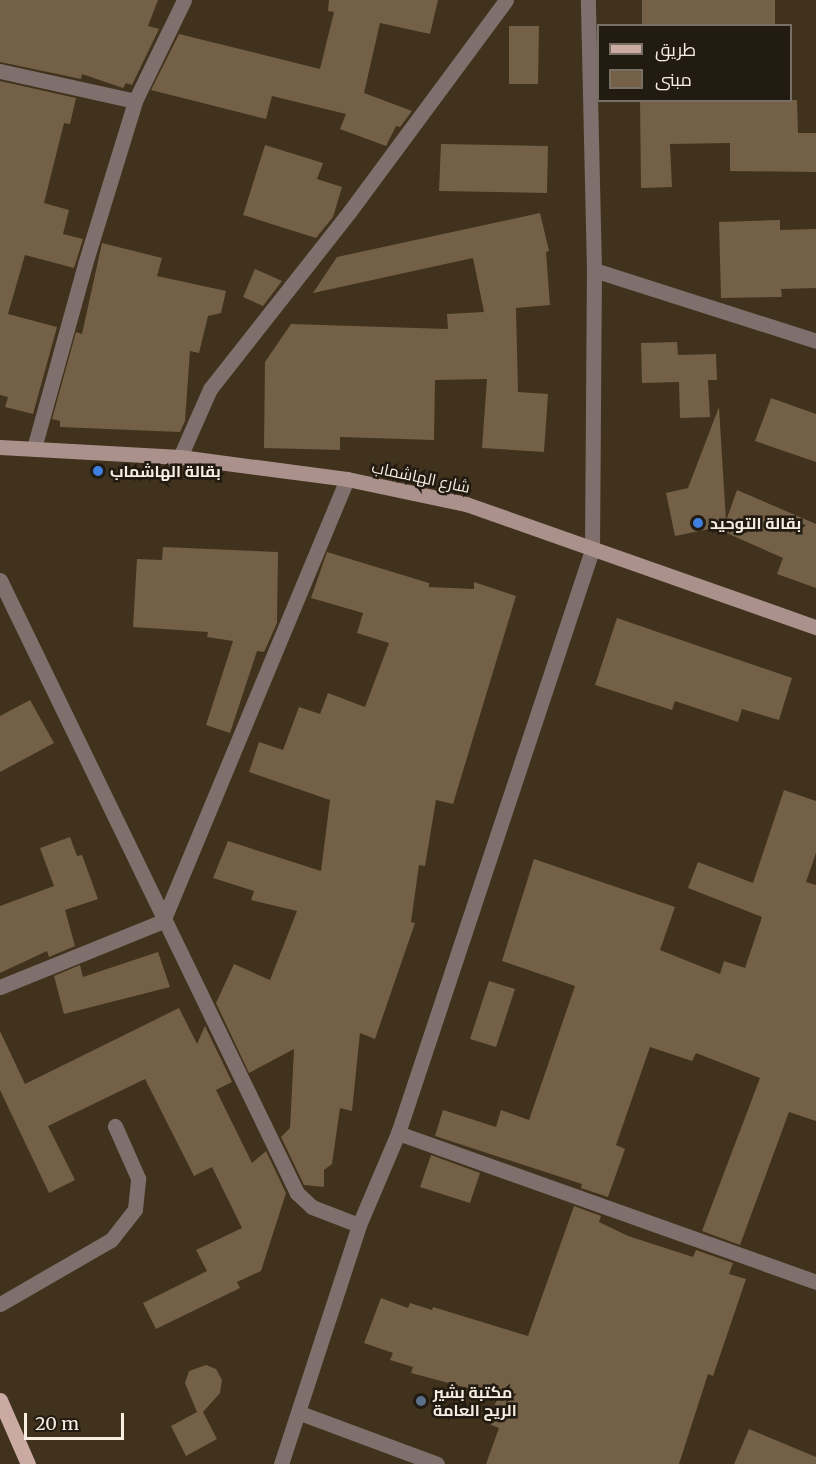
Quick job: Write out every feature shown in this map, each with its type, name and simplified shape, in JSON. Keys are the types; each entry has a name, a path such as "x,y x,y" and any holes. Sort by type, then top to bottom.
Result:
{"main road":[{"path":"0,1400 28,1464"}],"street":[{"path":"34,448 85,264 135,101 184,0"},
{"path":"180,457 210,388 350,211 506,0"},
{"path":"281,1464 300,1413 359,1226 398,1133 592,550 594,270 588,0"},
{"path":"0,70 135,101"},
{"path":"594,270 816,341"},
{"name":"شارع الهاشماب","path":"0,447 180,457 348,479 466,504 816,627"},
{"path":"0,987 163,921 348,479"},
{"path":"0,580 163,921 297,1193 312,1208 359,1226"},
{"path":"0,1304 111,1240 135,1209 138,1178 115,1126"},
{"path":"398,1133 816,1282"},
{"path":"300,1413 437,1464"}],"building":[{"path":"0,0 158,0 148,26 159,29 132,85 126,83 123,88 82,74 81,79 0,62"},
{"path":"329,0 438,0 430,34 380,23 364,93 412,111 400,127 396,126 386,146 340,129 346,114 272,96 266,119 151,90 179,34 320,69 334,12 328,11"},
{"path":"642,0 775,0 775,24 642,24"},
{"path":"509,26 539,26 538,84 509,84"},
{"path":"0,81 76,98 70,124 64,123 44,203 69,210 63,234 83,239 74,268 25,255 8,314 57,327 33,414 5,407 8,397 0,395"},
{"path":"792,100 797,100 798,133 816,133 816,172 730,171 730,143 670,144 672,187 641,188 640,102 792,102"},
{"path":"441,144 548,146 547,193 439,191"},
{"path":"265,145 323,163 317,179 342,187 333,217 316,238 243,215"},
{"path":"540,213 549,251 546,252 550,305 516,308 518,392 548,394 544,452 482,448 487,379 435,380 434,440 340,437 340,450 264,448 265,362 291,324 448,329 447,314 484,312 473,258 313,293 337,257"},
{"path":"780,220 780,230 816,229 816,288 781,289 782,297 721,298 719,222"},
{"path":"102,243 162,258 157,276 226,291 221,313 208,316 199,353 190,351 185,421 180,432 60,427 60,421 52,419 76,332 82,334"},
{"path":"255,269 282,281 263,306 243,297"},
{"path":"677,342 678,355 716,354 717,380 708,380 710,417 680,418 679,382 642,383 641,343"},
{"path":"771,398 816,414 816,462 755,441"},
{"path":"719,407 726,521 737,490 816,524 816,588 777,574 783,558 722,531 724,526 675,536 666,493 688,488"},
{"path":"163,547 278,552 277,623 264,652 257,651 230,733 206,725 233,641 207,637 208,632 133,627 137,559 162,560"},
{"path":"327,552 429,583 429,587 474,589 474,582 516,596 453,804 436,800 425,866 419,865 411,922 415,923 375,1039 360,1033 352,1111 340,1108 332,1164 324,1170 324,1187 304,1185 281,1137 290,1128 294,1049 249,1073 216,1003 234,964 270,980 297,911 251,900 254,891 213,878 228,841 321,871 330,800 249,772 259,742 283,750 299,707 320,714 328,693 365,707 389,643 357,633 363,613 311,598"},
{"path":"617,618 792,678 779,720 742,709 738,722 675,701 672,710 595,685"},
{"path":"30,700 54,743 0,772 0,716"},
{"path":"784,790 816,801 816,853 806,882 816,885 816,1121 789,1112 740,1245 702,1231 760,1078 696,1053 692,1061 650,1047 616,1145 625,1149 608,1197 581,1188 582,1184 435,1136 443,1110 496,1127 501,1110 529,1120 575,986 502,961 534,859 675,907 660,950 720,974 724,961 745,968 762,917 688,888 698,862 753,883"},
{"path":"70,837 77,856 82,855 98,899 65,910 75,946 49,957 47,951 0,973 0,906 54,886 40,848"},
{"path":"158,952 170,987 64,1014 54,976 80,965 83,977"},
{"path":"489,981 515,989 496,1047 470,1039"},
{"path":"179,1008 197,1044 205,1026 232,1082 216,1090 252,1163 266,1151 286,1193 261,1271 237,1282 240,1288 156,1329 143,1303 207,1271 196,1250 242,1228 212,1167 194,1176 145,1079 48,1126 75,1180 49,1193 0,1090 0,1031 25,1084"},
{"path":"431,1155 480,1173 470,1203 420,1187"},
{"path":"574,1206 601,1216 599,1222 628,1236 693,1257 696,1250 733,1263 729,1274 746,1279 713,1376 708,1374 679,1464 486,1464 499,1428 491,1425 498,1409 494,1407 498,1396 411,1373 413,1367 390,1360 393,1353 364,1343 381,1298 408,1308 410,1303 432,1310 433,1307 528,1336"},
{"path":"206,1365 216,1369 222,1380 220,1393 203,1412 217,1439 186,1456 171,1426 197,1412 185,1383 189,1371"},
{"path":"749,1429 816,1457 816,1464 734,1464"}],"place":[{"name":"بقالة الهاشماب","path":"98,471"},
{"name":"بقالة التوحيد","path":"698,523"},
{"name":"مكتبة بشير الريح العامة","path":"421,1401"}]}
